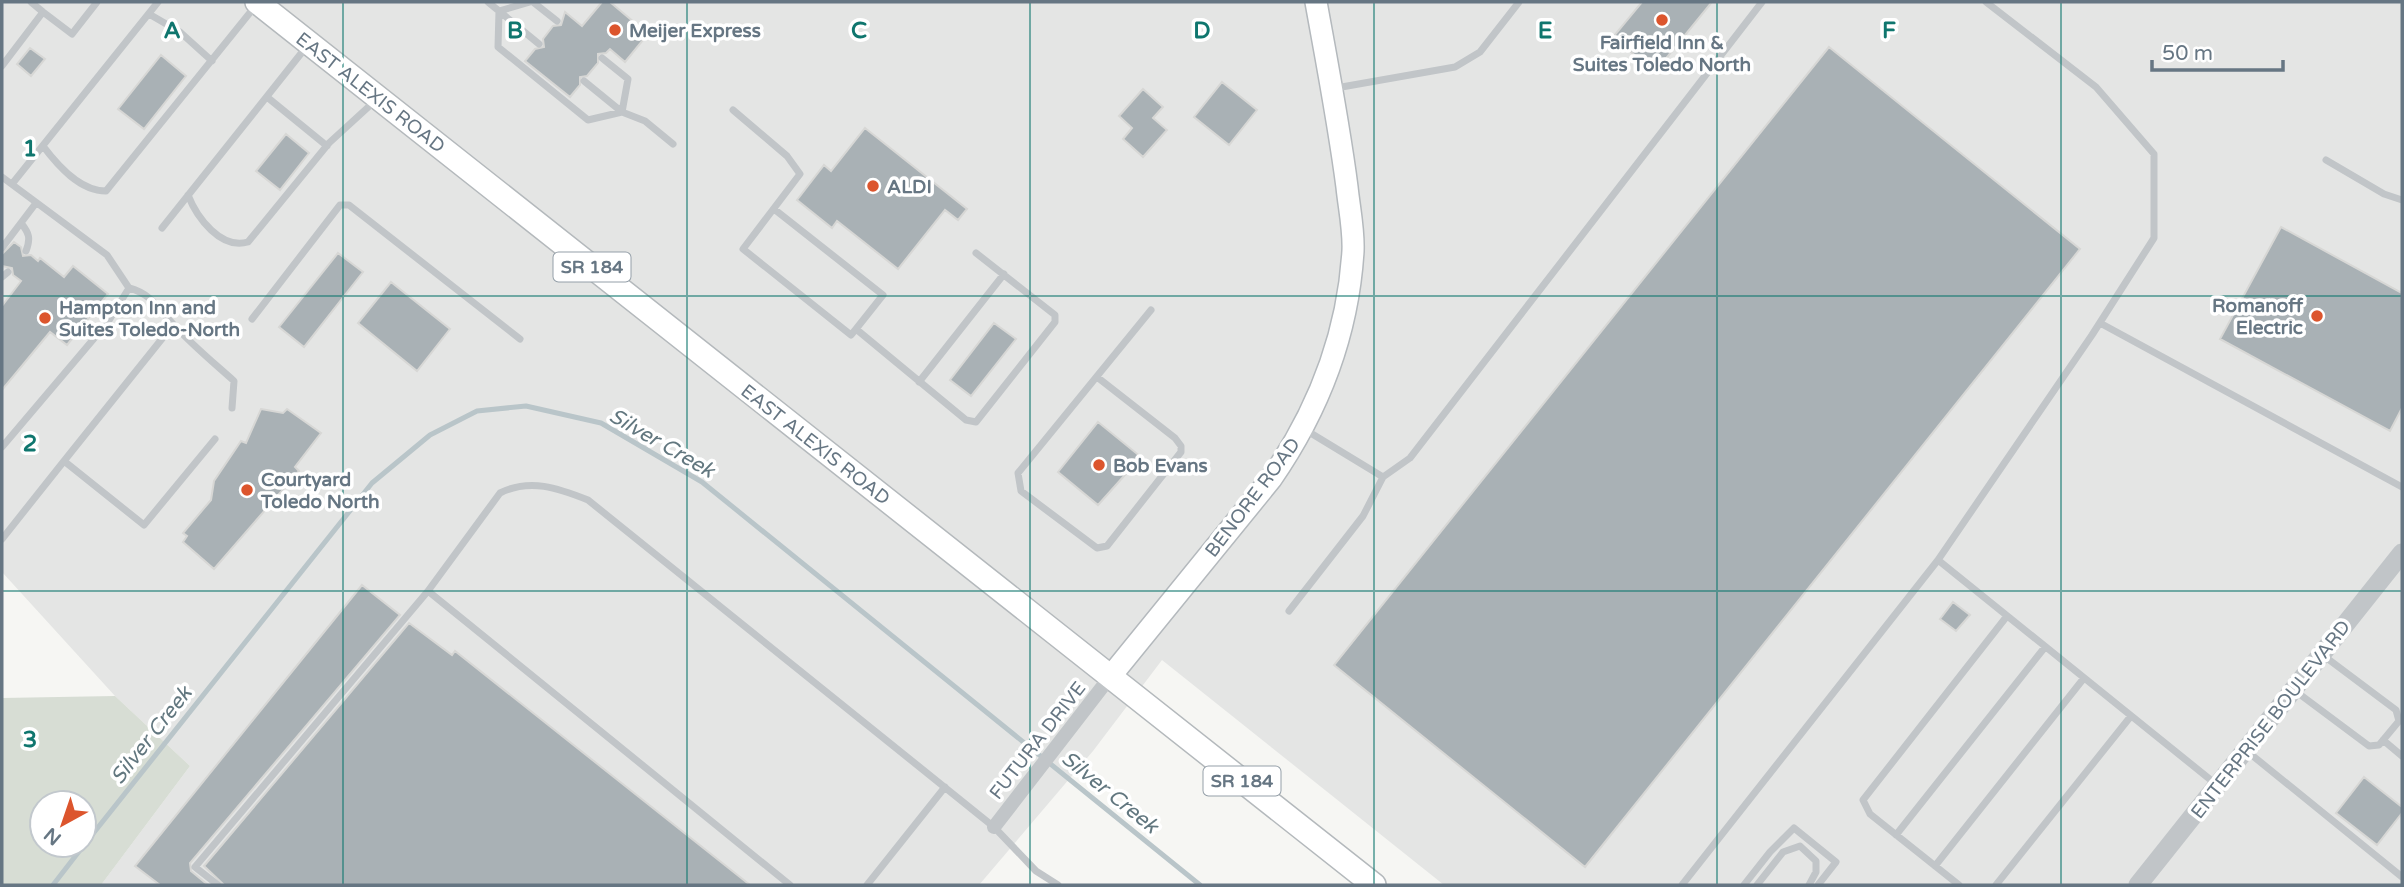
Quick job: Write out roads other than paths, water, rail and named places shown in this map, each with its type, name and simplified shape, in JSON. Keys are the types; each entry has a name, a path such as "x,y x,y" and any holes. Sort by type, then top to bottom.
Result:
{"main road":[{"name":"EAST ALEXIS ROAD","path":"258,2 1374,885"},
{"name":"BENORE ROAD","path":"1110,677 1271,479 1303,429 1328,374 1340,334 1353,251 1345,174 1316,2"}],"street":[{"name":"ENTERPRISE BOULEVARD","path":"2138,885 2322,654 2400,561"},
{"name":"FUTURA DRIVE","path":"995,827 1110,677"}],"lane":[{"path":"31,2 72,34 97,2"},
{"path":"12,184 158,2"},
{"path":"43,146 56,164 93,191 106,191 258,2"},
{"path":"488,2 539,44"},
{"path":"499,11 532,2 557,22"},
{"path":"1331,88 1455,68 1480,52 1520,2"},
{"path":"1289,611 1363,516 1383,477 1410,458 1762,2"},
{"path":"1682,885 1938,560 2100,323 2154,238 2154,154 2096,87 1986,2"},
{"path":"499,11 498,47 588,120 622,112"},
{"path":"2,66 43,12"},
{"path":"149,14 180,32 212,61"},
{"path":"162,228 309,43"},
{"path":"602,58 628,79 622,112"},
{"path":"584,81 622,112 645,121 673,144"},
{"path":"267,97 327,146"},
{"path":"188,195 203,222 228,242 239,245 248,242 327,146 378,98"},
{"path":"733,110 787,156 800,174 743,249 851,335 883,295 774,209"},
{"path":"2326,160 2384,194 2402,200"},
{"path":"2,177 107,255 129,288 144,292 173,325 234,381 232,408"},
{"path":"2,248 37,203"},
{"path":"251,319 340,205 348,205 520,339"},
{"path":"21,223 29,232 30,242 26,251"},
{"path":"856,329 966,420 976,422 1055,323 1055,315 976,253"},
{"path":"919,382 1003,275"},
{"path":"2,447 108,322 129,288"},
{"path":"1097,377 1181,446 1181,452 1107,546 1097,548 1021,491 1017,483 1018,473 1151,310"},
{"path":"2100,323 2402,487"},
{"path":"2,539 173,325"},
{"path":"1303,429 1383,477"},
{"path":"64,461 144,525 215,439"},
{"path":"218,885 195,867 428,591 500,493 513,486 537,485 588,500 995,827 1036,871 1058,885"},
{"path":"1938,560 2217,786"},
{"path":"428,591 790,885"},
{"path":"1959,885 1870,814 1863,800 2007,616"},
{"path":"1896,835 2045,647"},
{"path":"2294,689 2369,746 2375,747 2384,740 2399,721 2396,710 2322,654"},
{"path":"1935,866 2084,678"},
{"path":"1996,885 2131,716"},
{"path":"2384,740 2402,756"},
{"path":"2245,750 2402,877"},
{"path":"867,885 945,787"},
{"path":"1744,885 1770,852 1794,828 1836,862 1818,885"},
{"path":"1757,885 1783,852 1801,846 1816,861 1816,872 1809,885"}],"waterway":[{"name":"Silver Creek","path":"98,827 372,483 430,435 477,411 526,406 601,423 702,482 1200,885"},
{"name":"Silver Creek","path":"53,885 73,859"}],"place":[{"name":"Fairfield Inn & Suites Toledo North","path":"1662,20"},
{"name":"Meijer Express","path":"615,30"},
{"name":"ALDI","path":"873,186"},
{"name":"Romanoff Electric","path":"2317,316"},
{"name":"Hampton Inn and Suites Toledo-North","path":"45,318"},
{"name":"Bob Evans","path":"1099,465"},
{"name":"Courtyard Toledo North","path":"247,490"}]}
